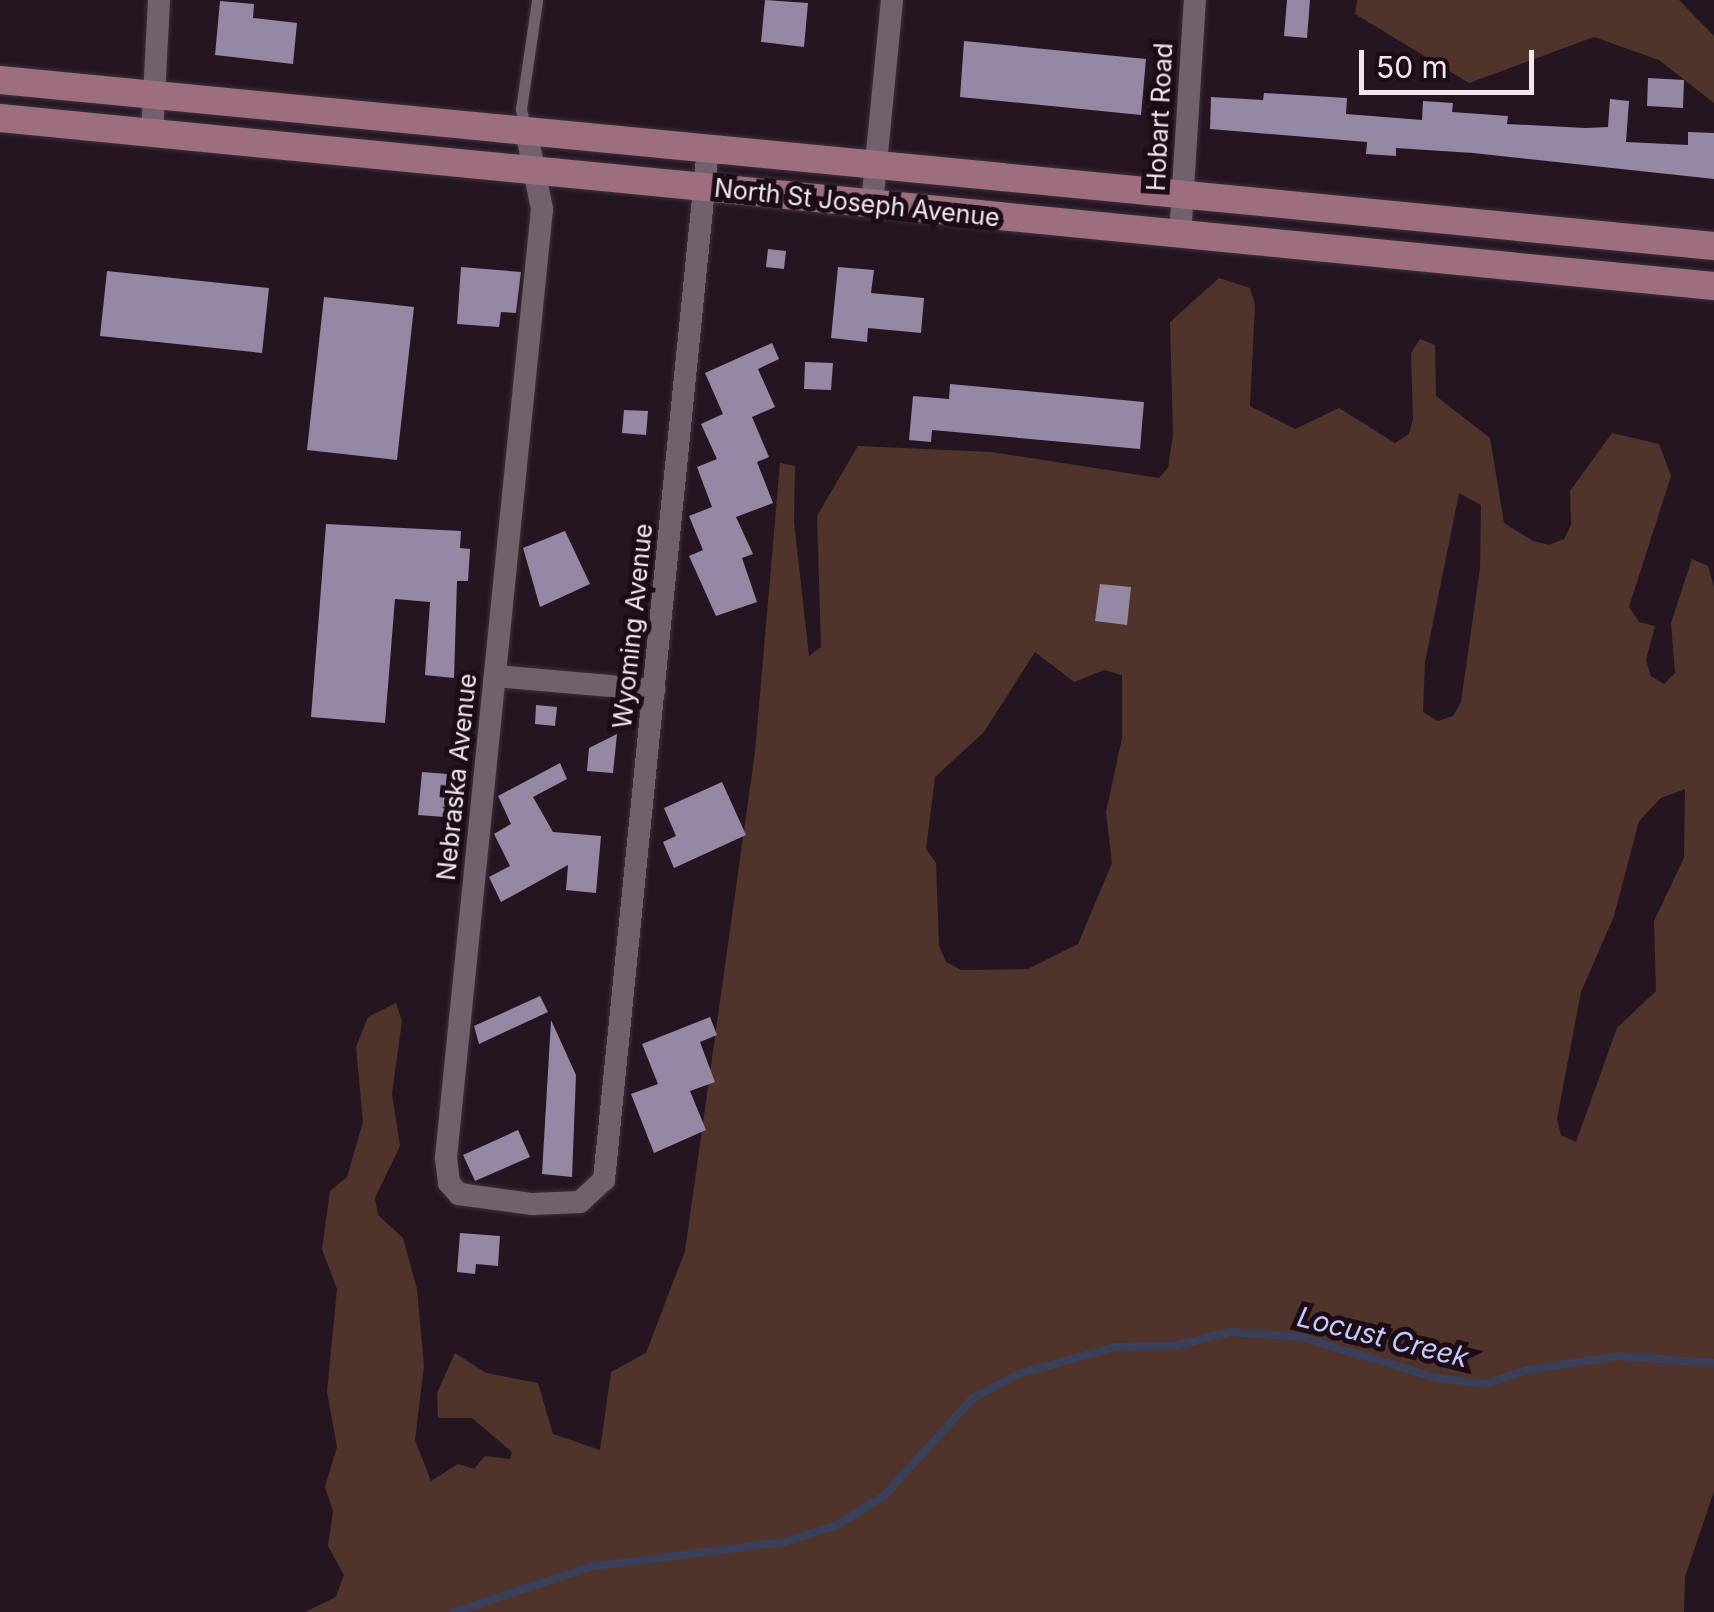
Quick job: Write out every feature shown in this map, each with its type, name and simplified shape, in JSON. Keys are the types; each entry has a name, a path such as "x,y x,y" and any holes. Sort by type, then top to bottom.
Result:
{"main road":[{"name":"North St Joseph Avenue","path":"1,84 152,94 527,135 1714,246"},
{"name":"North St Joseph Avenue","path":"0,118 1714,286"}],"street":[{"path":"152,134 159,0"},
{"path":"872,204 892,0"},
{"name":"Hobart Road","path":"1180,236 1195,0"},
{"name":"Nebraska Avenue","path":"527,135 542,210 446,1158 449,1183 478,1199 580,1202 602,1186 613,1108"},
{"name":"Wyoming Avenue","path":"613,1108 708,149"},
{"path":"494,676 654,690"}],"lane":[{"path":"527,135 521,110 537,0"}],"shaded area":[{"path":"1357,0 1679,0 1714,36 1714,103 1659,60 1594,37 1469,83 1355,14"},
{"path":"1219,278 1250,288 1255,305 1250,406 1295,429 1339,408 1395,443 1409,434 1413,419 1411,353 1420,339 1435,345 1436,396 1490,438 1504,523 1533,541 1549,545 1564,539 1571,525 1570,491 1612,433 1659,444 1671,476 1629,607 1639,622 1655,626 1646,660 1651,676 1664,684 1675,673 1671,623 1692,559 1708,566 1714,587 1714,1491 1685,1577 1684,1612 305,1612 336,1597 344,1575 328,1546 333,1511 325,1487 337,1447 327,1392 337,1289 322,1249 330,1191 347,1177 363,1122 356,1047 368,1017 396,1003 402,1021 392,1094 400,1146 375,1198 378,1215 403,1238 417,1289 424,1366 415,1440 431,1481 458,1464 474,1469 485,1456 510,1459 512,1452 472,1418 438,1418 437,1393 455,1353 486,1373 538,1383 553,1434 600,1450 611,1372 646,1353 685,1251 755,752 780,463 795,466 794,522 809,656 821,647 817,516 858,446 991,452 1159,478 1168,468 1173,435 1170,322","holes":["1459,493 1481,505 1480,568 1461,702 1453,716 1438,721 1423,712 1425,662","1035,652 1074,682 1104,670 1122,675 1122,738 1106,812 1112,863 1078,944 1028,969 961,970 946,962 939,946 936,863 926,849 935,777 984,732","1685,789 1684,858 1654,921 1656,991 1617,1028 1576,1142 1561,1135 1557,1119 1581,992 1614,916 1639,821 1661,798"]}],"building":[{"path":"765,0 808,3 804,47 761,42"},
{"path":"1287,0 1310,0 1307,38 1284,36"},
{"path":"220,1 254,4 253,18 297,23 293,64 215,55"},
{"path":"964,41 1146,59 1141,115 960,97"},
{"path":"1648,78 1684,80 1683,108 1647,106"},
{"path":"1264,93 1347,98 1346,114 1422,120 1423,101 1453,103 1452,112 1508,116 1507,124 1585,128 1608,127 1610,99 1629,101 1626,142 1688,145 1688,132 1714,133 1714,179 1473,153 1396,148 1396,156 1366,154 1367,142 1210,129 1211,97 1263,100"},
{"path":"768,249 786,251 784,269 766,267"},
{"path":"461,267 521,272 516,313 501,312 499,327 457,324"},
{"path":"838,267 874,270 871,293 924,298 921,333 868,328 867,342 831,338"},
{"path":"107,271 269,288 262,353 100,336"},
{"path":"324,297 414,307 397,460 307,450"},
{"path":"772,343 779,359 758,369 775,407 752,417 769,457 757,462 773,503 736,517 753,554 742,558 757,602 716,616 689,556 703,550 689,516 712,507 697,467 717,459 701,424 723,414 705,373"},
{"path":"805,362 833,363 831,390 804,389"},
{"path":"950,384 1144,402 1140,449 932,430 931,442 909,440 913,396 949,399"},
{"path":"624,410 648,411 646,435 622,433"},
{"path":"326,524 461,531 460,548 470,549 468,581 457,581 454,678 425,675 430,602 395,599 385,723 311,717"},
{"path":"565,531 590,584 540,607 523,548"},
{"path":"1100,584 1131,587 1127,625 1095,621"},
{"path":"536,705 557,707 555,726 535,724"},
{"path":"617,734 613,773 587,771 589,748"},
{"path":"560,763 567,779 533,797 553,832 601,836 596,893 566,890 568,865 501,902 489,877 510,866 494,834 511,824 498,796"},
{"path":"422,772 461,775 458,818 418,815"},
{"path":"722,782 746,835 674,868 663,842 676,836 664,808"},
{"path":"540,996 548,1012 479,1044 474,1026"},
{"path":"710,1017 717,1035 700,1042 715,1082 690,1091 706,1130 654,1153 631,1094 658,1084 642,1044"},
{"path":"551,1020 576,1075 572,1177 542,1174"},
{"path":"518,1130 530,1157 475,1181 463,1155"},
{"path":"460,1233 500,1236 498,1266 476,1264 475,1274 457,1272"}],"waterway":[{"name":"Locust Creek","path":"454,1612 589,1567 783,1542 835,1526 884,1496 973,1398 1019,1374 1115,1347 1175,1346 1230,1332 1301,1337 1437,1378 1486,1384 1527,1370 1618,1356 1714,1363"}]}
